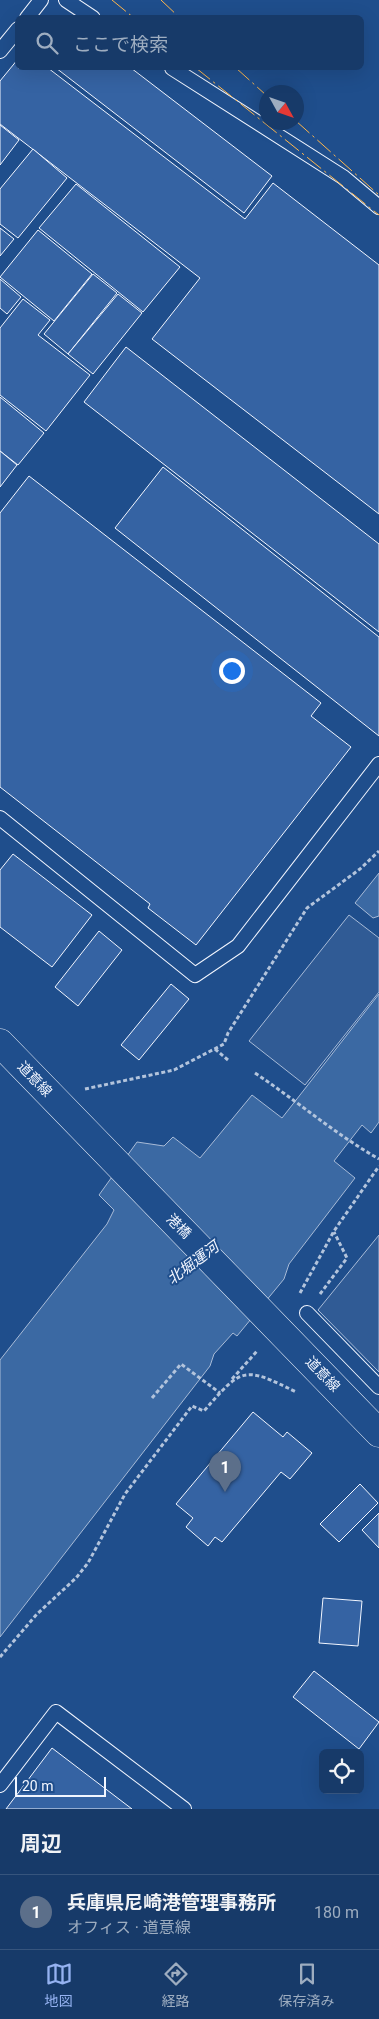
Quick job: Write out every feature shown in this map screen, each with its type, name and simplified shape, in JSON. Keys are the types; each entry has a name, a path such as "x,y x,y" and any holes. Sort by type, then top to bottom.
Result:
{"street":[{"name":"道意線","path":"3,1053 51,1096 112,1158"},
{"name":"港橋","path":"112,1158 266,1315"},
{"name":"道意線","path":"266,1315 379,1433"}],"lane":[{"path":"29,15 41,0"},
{"path":"66,0 88,15"},
{"path":"0,51 15,33"},
{"path":"175,70 343,177 379,207"},
{"path":"0,818 196,975 238,946 379,764"},
{"path":"306,1313 379,1388"},
{"path":"0,1785 56,1712 184,1809"}],"path":[{"path":"51,1096 174,1070 224,1044 228,1033 307,908 366,864 379,851"},
{"path":"215,1049 228,1060"},
{"path":"255,1073 296,1101 349,1142 379,1159"},
{"path":"299,1295 334,1231 379,1166"},
{"path":"306,1313 346,1258 334,1231"},
{"path":"0,1657 37,1614 76,1578 88,1563 125,1494 192,1406 204,1411 263,1344"},
{"path":"152,1398 181,1364 220,1393"},
{"path":"230,1382 244,1374 264,1376 300,1395"}],"shaded area":[{"path":"349,915 379,938 379,992 305,1085 249,1041"},
{"path":"379,1235 379,1372 318,1310"}],"water":[{"path":"379,873 379,916 373,918 355,903"},
{"name":"北堀運河","path":"379,994 379,1122 371,1133 362,1125 334,1161 355,1178 289,1264 284,1279 237,1336 233,1333 214,1354 210,1366 0,1637 0,1360 107,1224 114,1210 99,1195 137,1142 164,1146 173,1137 200,1158 252,1095 282,1118"}],"building":[{"path":"15,63 15,70 51,70 245,219 273,183 379,265 379,514 152,339 200,278 0,124 0,81"},
{"path":"59,70 134,70 272,176 244,213"},
{"path":"0,125 19,140 0,165"},
{"path":"33,149 67,178 18,238 0,224 0,189"},
{"path":"76,184 180,267 143,312 39,228"},
{"path":"0,228 14,239 0,256"},
{"path":"38,230 92,274 54,321 0,277"},
{"path":"93,274 117,293 68,354 44,334"},
{"path":"0,279 21,297 7,314 0,308"},
{"path":"118,294 142,313 93,374 68,354"},
{"path":"23,299 50,320 38,335 90,375 46,431 0,395 0,328"},
{"path":"126,347 379,544 379,632 84,402"},
{"path":"0,397 44,433 18,465 0,451"},
{"path":"0,451 17,465 0,487"},
{"path":"163,467 379,637 379,736 115,528"},
{"path":"29,476 321,703 311,716 351,747 196,945 148,908 150,904 0,787 0,513"},
{"path":"13,854 92,915 52,967 0,927 0,870"},
{"path":"99,931 122,950 78,1006 55,987"},
{"path":"171,984 189,999 139,1060 121,1045"},
{"path":"253,1412 283,1437 287,1432 312,1453 290,1479 281,1472 222,1542 215,1537 208,1546 186,1527 193,1518 176,1504"},
{"path":"360,1484 378,1503 339,1542 320,1524"},
{"path":"379,1513 379,1548 362,1530"},
{"path":"323,1598 362,1601 358,1646 319,1643"},
{"path":"314,1671 379,1722 359,1749 293,1697"},
{"path":"52,1748 132,1809 6,1809"}],"power":[{"path":"112,0 130,15"},
{"path":"161,0 177,15"},
{"path":"198,70 379,215"},
{"path":"238,70 259,89"},
{"path":"304,128 379,195"}],"place":[{"name":"兵庫県尼崎港管理事務所","path":"225,1492"}]}
